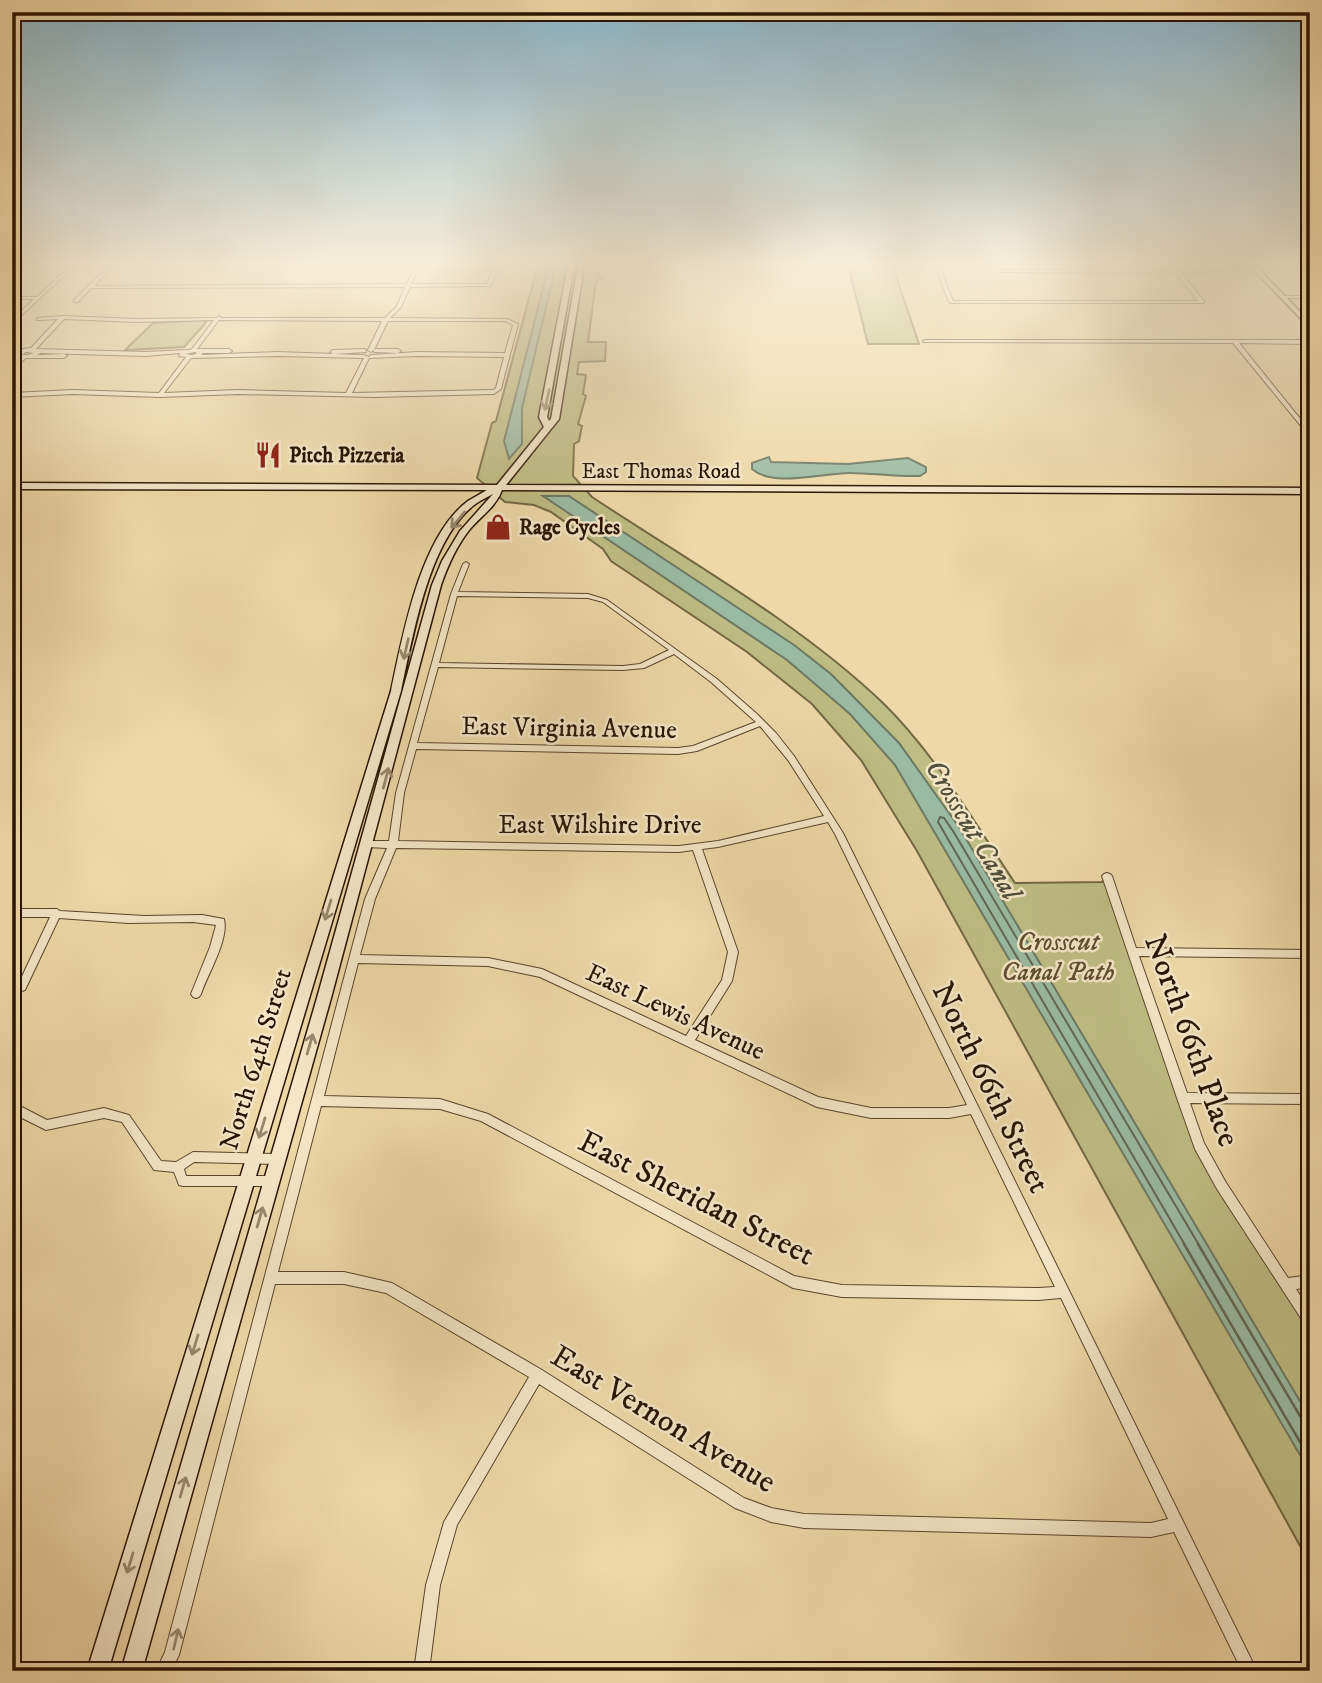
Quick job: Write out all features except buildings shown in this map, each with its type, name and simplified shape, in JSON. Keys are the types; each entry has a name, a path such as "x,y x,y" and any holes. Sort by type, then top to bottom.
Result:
{"main road":[{"path":"547,426 543,417 557,340"},
{"name":"North 64th Street","path":"97,1671 396,691 422,583 436,552 457,520 479,497 499,488 511,476 555,419 569,340"},
{"name":"East Thomas Road","path":"12,486 1310,491"},
{"name":"North 64th Street","path":"131,1671 367,844 437,584 447,559 464,532 496,497 499,488"},
{"path":"422,583 437,584"},
{"path":"347,845 367,844"}],"street":[{"path":"12,369 22,356 37,354 35,350 44,340"},
{"path":"160,395 202,340"},
{"path":"348,395 377,340"},
{"path":"12,395 73,392 348,395 494,392 498,389 511,340"},
{"path":"925,341 1310,342"},
{"path":"1235,342 1310,435"},
{"path":"35,350 145,354 507,355"},
{"path":"12,351 22,356 76,353"},
{"path":"163,1671 172,1655 370,899 393,844 398,801 454,594 466,564"},
{"name":"North 66th Street","path":"454,594 597,598 734,698 761,723 797,766 830,818 1250,1671"},
{"path":"434,665 623,668 640,666 672,652"},
{"name":"East Virginia Avenue","path":"413,746 678,751 704,746 761,723"},
{"name":"East Wilshire Drive","path":"367,844 697,848 830,818"},
{"path":"688,1042 727,981 733,952 697,848"},
{"name":"North 66th Place","path":"1108,876 1182,1098 1208,1162 1310,1322"},
{"path":"12,913 57,913 141,920 207,918 220,922 222,932 202,972 196,994"},
{"path":"22,986 57,913"},
{"path":"1134,953 1310,954"},
{"name":"East Lewis Avenue","path":"356,959 488,962 542,973 817,1102 871,1113 949,1113 973,1109"},
{"path":"1182,1098 1310,1099"},
{"name":"East Sheridan Street","path":"317,1101 440,1104 484,1117 793,1283 842,1291 1038,1294 1064,1292"},
{"path":"12,1107 46,1125 81,1120 104,1113 125,1118 158,1166 177,1167 193,1157 277,1159"},
{"path":"177,1167 183,1181 270,1181"},
{"name":"East Vernon Avenue","path":"270,1278 344,1278 388,1287 537,1375 740,1503 772,1515 804,1521 1151,1530 1178,1524"},
{"path":"1286,1284 1310,1281"},
{"path":"421,1671 433,1585 451,1522 537,1375"}],"green space":[{"path":"136,340 191,340 184,347 125,350"},
{"name":"Crosscut Canal Path","path":"518,340 606,342 605,361 579,362 577,374 586,375 583,394 586,396 578,424 582,426 579,441 574,444 573,476 592,497 779,619 883,703 937,767 1015,883 1102,882 1107,876 1199,1145 1310,1322 1310,1564 917,851 861,760 812,704 747,652 611,561 603,549 551,512 534,505 505,502 477,478 492,423 496,421"},
{"name":"Crosscut Canal Path","path":"867,340 917,340 919,344 868,344"}],"water":[{"path":"530,340 538,340 522,408 522,444 509,459 504,441"},
{"path":"769,457 771,462 848,464 908,458 926,467 926,472 920,476 849,473 785,479 761,475 752,469 752,463"},
{"path":"543,496 569,496 794,645 831,674 899,743 959,827 1310,1418 1310,1472 895,765 850,714 787,660"}],"place":[{"name":"Pitch Pizzeria","path":"268,455"},
{"name":"Rage Cycles","path":"498,527"}],"water label":[{"name":"Crosscut Canal","path":"974,829"}]}
